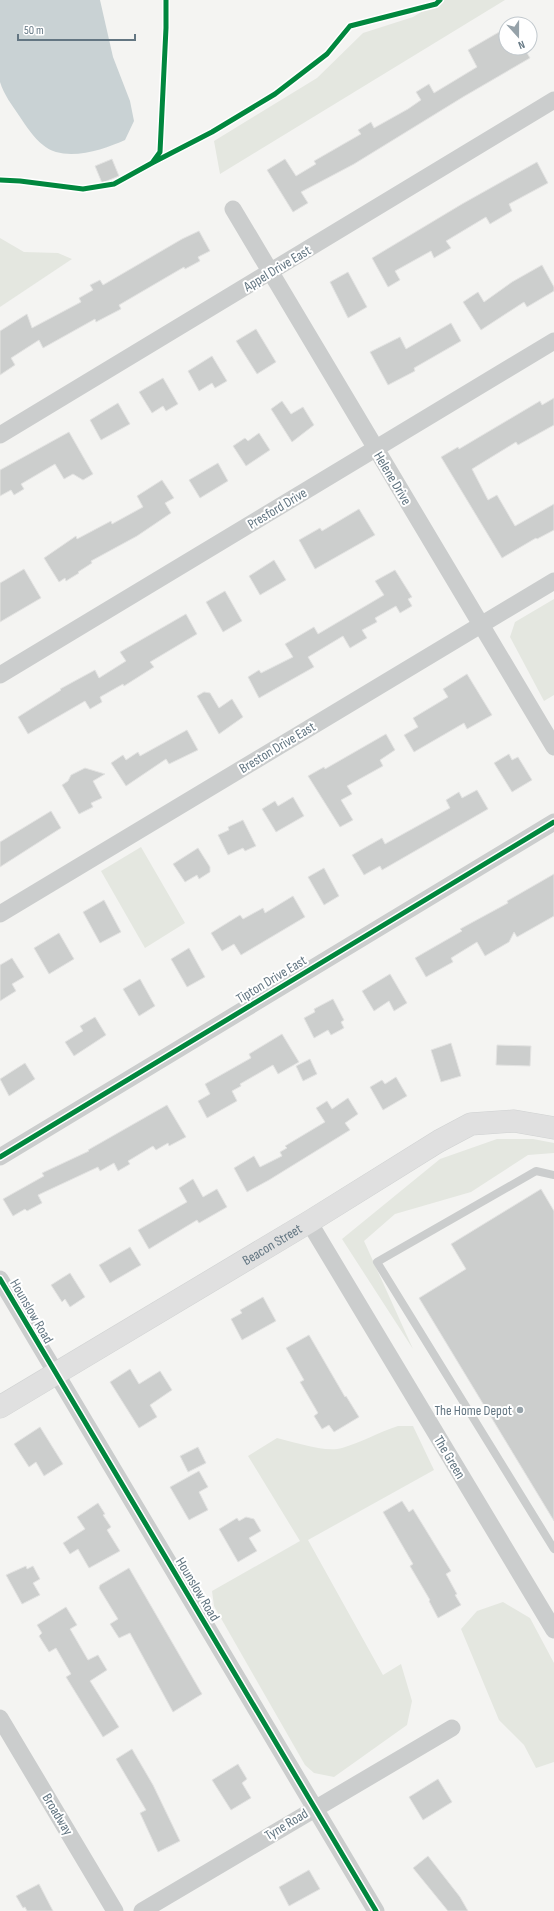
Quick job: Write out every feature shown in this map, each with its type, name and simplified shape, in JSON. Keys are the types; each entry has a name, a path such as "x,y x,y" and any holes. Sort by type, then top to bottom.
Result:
{"street":[{"name":"Appel Drive East","path":"0,435 554,100"},
{"name":"Helene Drive","path":"233,209 554,747"},
{"name":"Presford Drive","path":"0,675 554,341"},
{"name":"Breston Drive East","path":"0,914 554,581"},
{"name":"Tipton Drive East","path":"0,1157 554,822"},
{"name":"Beacon Street","path":"0,1407 309,1222 439,1141 471,1124 514,1121 554,1128"},
{"name":"The Green","path":"309,1222 554,1630"},
{"name":"Hounslow Road","path":"0,1279 376,1911"},
{"name":"Broadway","path":"0,1718 115,1911"},
{"name":"Tyne Road","path":"142,1911 314,1808 452,1728"}],"lane":[{"path":"554,1175 536,1171 377,1262 554,1549"}],"shaded area":[{"path":"0,0 100,0 113,57 130,101 134,121 125,140 95,151 72,154 52,150 36,139 8,100 0,82"},
{"path":"441,0 505,0 220,174 214,141 317,78 363,33 413,17"},
{"path":"0,238 24,252 58,253 72,259 0,307"},
{"path":"554,599 554,695 544,701 510,637 515,622"},
{"path":"141,847 185,923 145,948 101,871"},
{"path":"497,1139 533,1139 554,1143 554,1153 528,1155 471,1192 395,1214 364,1241 413,1349 342,1239 440,1159"},
{"path":"398,1426 413,1426 434,1470 308,1540 383,1675 401,1664 412,1701 407,1725 334,1777 314,1773 305,1765 214,1606 212,1591 300,1541 248,1456 277,1438 319,1448 335,1449 349,1446"},
{"path":"503,1602 530,1618 554,1663 554,1762 536,1768 524,1745 499,1720 461,1629 477,1611"}],"building":[{"path":"498,33 498,56 529,56 530,58 354,164 301,192 308,203 293,212 267,170 285,159 296,176 316,164 314,161 361,134 358,130 371,122 374,128 408,109 421,100 416,92 429,84 434,93 477,67 468,50"},
{"path":"112,159 119,176 102,183 95,166"},
{"path":"537,162 548,183 509,204 512,211 490,224 486,217 446,241 451,248 434,258 431,251 395,271 400,280 388,287 372,258 462,204"},
{"path":"199,231 210,251 198,257 200,261 185,269 184,267 119,305 121,309 96,322 95,319 43,348 39,340 11,358 15,365 0,375 0,331 27,314 32,328 81,302 79,298 93,290 90,285 100,280 103,285 182,239"},
{"path":"542,265 554,287 554,291 527,307 524,302 481,330 463,302 478,292 484,302 512,282"},
{"path":"348,272 367,307 348,318 330,282"},
{"path":"451,323 461,341 414,368 415,371 388,385 370,352 400,337 406,349"},
{"path":"256,329 276,362 257,374 236,341"},
{"path":"212,356 227,381 215,388 212,383 199,391 188,371"},
{"path":"163,378 178,404 166,411 163,406 152,413 139,392"},
{"path":"554,398 554,425 518,445 516,442 472,469 488,500 497,495 515,526 554,504 554,530 537,539 536,538 502,558 441,457 458,447 459,449 540,401 542,405"},
{"path":"282,401 291,414 303,407 314,425 292,442 271,409"},
{"path":"118,403 130,424 101,440 90,420"},
{"path":"69,432 93,474 83,480 73,474 64,479 55,464 21,484 24,489 14,495 11,490 0,496 0,470"},
{"path":"259,433 270,450 246,466 233,446 245,438 248,441"},
{"path":"218,463 228,481 200,498 189,480"},
{"path":"162,480 174,498 165,503 171,513 137,536 91,561 92,563 78,572 79,573 66,581 65,578 59,582 44,558 76,536 77,539 111,521 112,524 143,507 137,496"},
{"path":"359,509 375,535 315,569 299,540 320,528 322,531"},
{"path":"274,560 286,580 260,595 249,576"},
{"path":"24,569 41,598 0,622 0,583"},
{"path":"395,570 412,597 408,599 412,606 400,613 396,606 375,618 377,622 362,630 367,638 350,648 343,636 308,657 314,667 259,698 248,677 259,670 261,673 293,657 285,644 314,627 318,634 384,595 375,581"},
{"path":"225,591 242,621 223,632 206,602"},
{"path":"186,614 197,634 150,662 154,667 124,686 123,684 100,697 102,702 90,709 85,701 28,734 18,717 61,690 60,689 95,670 99,678 126,661 120,652"},
{"path":"467,674 492,715 467,729 464,723 414,752 404,735 418,727 413,718 448,697 443,689"},
{"path":"204,692 210,693 219,708 232,699 243,717 219,734 197,696"},
{"path":"187,730 198,750 169,764 166,759 126,786 111,763 123,755 126,760 138,752 140,756"},
{"path":"386,734 395,750 380,760 383,766 347,786 352,794 341,800 353,820 340,827 308,776 324,767 325,769"},
{"path":"509,754 512,760 518,757 532,780 512,792 494,763"},
{"path":"85,768 105,774 93,781 102,798 91,803 93,807 79,814 62,785 68,781 71,775"},
{"path":"477,790 488,809 382,870 380,866 364,875 352,855 382,838 385,844 450,808 446,800 459,792 462,798"},
{"path":"293,797 304,816 276,832 262,809 275,801 278,806"},
{"path":"51,811 61,828 0,867 0,842"},
{"path":"243,820 256,846 245,851 243,848 228,855 218,835 229,830 228,827"},
{"path":"198,848 210,867 210,872 199,879 197,875 185,882 173,864"},
{"path":"324,868 339,896 324,905 308,877"},
{"path":"554,874 554,916 517,937 514,932 509,942 485,956 477,942 451,958 453,962 426,977 415,958 462,931 460,929 508,903 507,901"},
{"path":"293,896 305,917 241,955 234,944 222,951 211,933 240,915 243,919 263,908 265,913"},
{"path":"104,900 121,932 100,943 83,912"},
{"path":"59,933 74,959 49,974 34,948"},
{"path":"189,948 205,977 187,987 171,959"},
{"path":"12,958 24,977 12,984 16,991 0,1001 0,965"},
{"path":"390,974 407,1003 394,1011 389,1001 374,1011 362,991"},
{"path":"140,979 155,1006 139,1016 123,989"},
{"path":"333,999 344,1020 341,1022 344,1028 331,1035 328,1030 314,1038 304,1018 315,1012 314,1009"},
{"path":"95,1017 106,1035 74,1056 65,1042 83,1031 80,1026"},
{"path":"282,1034 299,1062 278,1074 273,1065 240,1084 241,1086 232,1091 237,1101 207,1118 198,1101 210,1094 205,1084 251,1058 249,1054"},
{"path":"451,1043 461,1076 441,1082 431,1050"},
{"path":"497,1045 531,1046 530,1066 496,1065"},
{"path":"310,1059 317,1074 303,1081 296,1066"},
{"path":"25,1063 35,1079 9,1096 0,1079"},
{"path":"396,1077 407,1096 383,1110 370,1087 382,1080 385,1084"},
{"path":"348,1098 358,1114 345,1123 350,1130 247,1192 234,1168 254,1156 260,1167 282,1156 280,1152 287,1148 285,1146 325,1122 316,1108 327,1101 332,1109"},
{"path":"167,1105 186,1137 169,1146 168,1143 156,1150 153,1146 128,1161 130,1164 118,1171 114,1163 100,1171 98,1167 38,1195 42,1203 27,1211 25,1209 13,1216 3,1199 44,1176 42,1173 89,1151 88,1150"},
{"path":"193,1179 203,1197 217,1189 227,1207 199,1223 197,1220 149,1249 138,1230 187,1202 179,1188"},
{"name":"The Home Depot","path":"541,1189 554,1211 554,1521 419,1298 466,1269 451,1244"},
{"path":"130,1247 141,1265 110,1283 99,1265"},
{"path":"70,1273 85,1297 70,1307 65,1299 62,1302 51,1285"},
{"path":"263,1297 276,1321 242,1340 231,1319 242,1313 240,1310"},
{"path":"309,1335 345,1397 346,1396 359,1417 334,1432 329,1425 322,1429 314,1416 318,1413 300,1382 304,1380 286,1348"},
{"path":"130,1369 139,1384 160,1371 172,1390 150,1405 157,1417 139,1428 110,1382"},
{"path":"40,1427 63,1464 44,1476 36,1462 29,1467 14,1444"},
{"path":"198,1447 206,1463 188,1472 180,1456"},
{"path":"199,1471 208,1487 199,1492 208,1510 189,1520 170,1487"},
{"path":"402,1501 409,1512 413,1509 451,1571 446,1574 461,1605 438,1618 429,1601 430,1600 410,1566 413,1564 383,1512"},
{"path":"98,1503 105,1514 103,1515 111,1527 107,1530 120,1551 89,1568 78,1549 70,1554 63,1543 85,1529 77,1517"},
{"path":"246,1517 254,1519 261,1531 249,1538 257,1551 238,1562 219,1529 237,1518 239,1521"},
{"path":"26,1566 27,1569 33,1566 40,1579 33,1583 40,1595 22,1604 6,1575"},
{"path":"129,1568 202,1694 173,1712 130,1633 119,1638 110,1624 118,1619 99,1588 100,1585"},
{"path":"66,1607 77,1625 70,1629 88,1660 98,1655 107,1670 90,1681 119,1727 103,1737 66,1677 71,1674 56,1648 49,1652 39,1636 42,1633 37,1625"},
{"path":"132,1749 153,1785 180,1841 158,1852 140,1813 146,1810 116,1759"},
{"path":"238,1764 247,1779 242,1783 251,1798 231,1810 212,1780"},
{"path":"438,1779 452,1802 423,1820 409,1797"},
{"path":"428,1856 460,1897 468,1911 448,1911 413,1868"},
{"path":"309,1870 320,1889 289,1906 279,1887"},
{"path":"39,1884 53,1911 27,1911 25,1907 23,1908 16,1896"}],"cycle path":[{"path":"0,180 83,189 114,184 152,163 160,152 166,0"},
{"path":"152,163 212,132 275,94 327,54 350,26 436,4 440,0"},
{"path":"0,1157 554,822"},
{"path":"0,1279 376,1911"}],"place":[{"name":"The Home Depot","path":"520,1410"}]}
